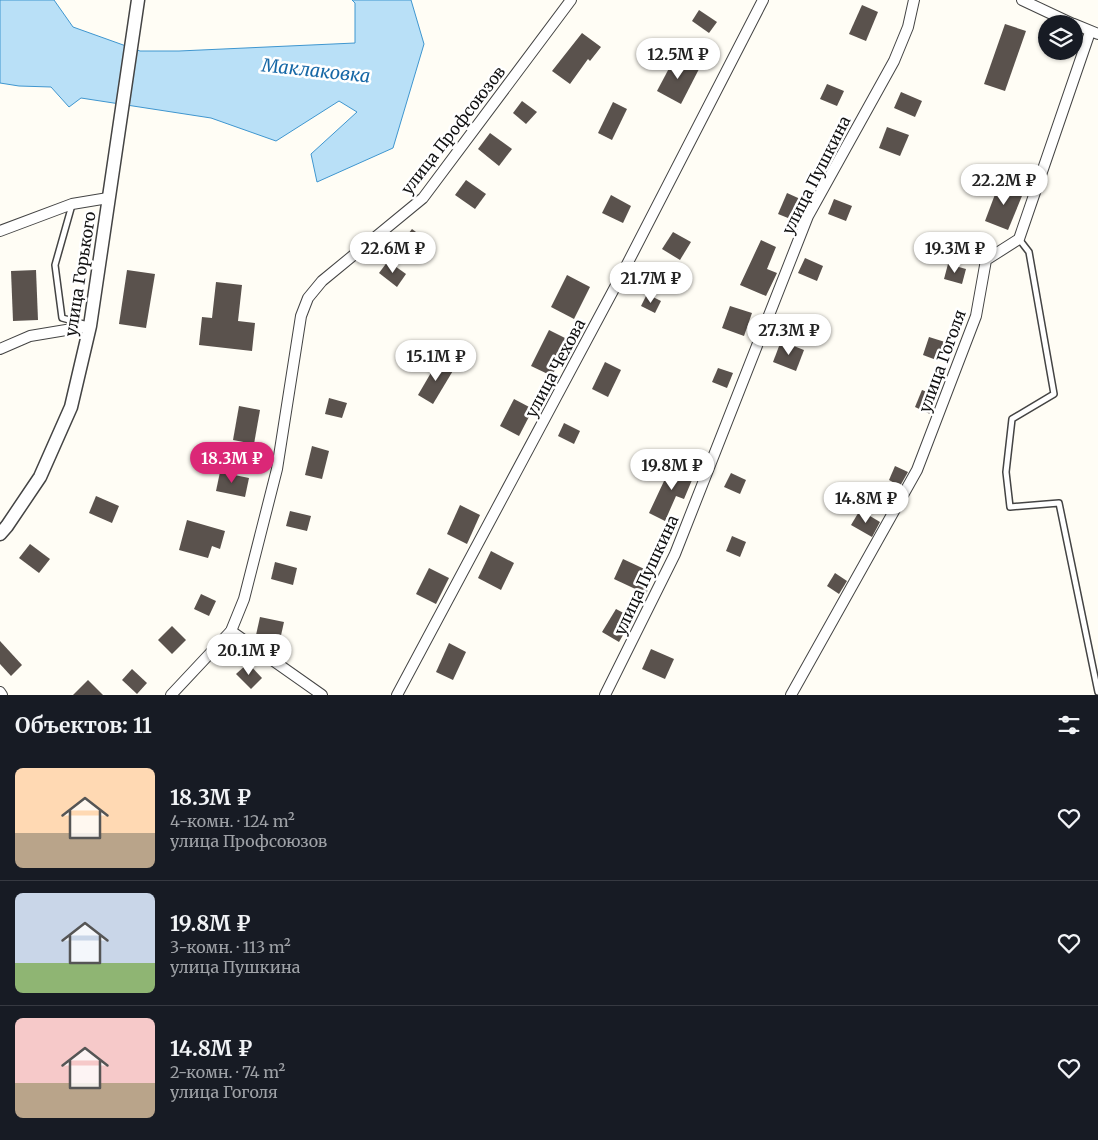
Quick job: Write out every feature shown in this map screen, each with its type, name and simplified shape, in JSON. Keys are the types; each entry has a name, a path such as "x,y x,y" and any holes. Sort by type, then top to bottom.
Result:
{"street":[{"name":"улица Горького","path":"0,534 40,477 71,407 90,326 138,0"},
{"name":"улица Профсоюзов","path":"171,695 231,630 244,599 277,469 302,316 308,298 322,281 423,198 572,0"},
{"name":"улица Чехова","path":"397,695 590,334 763,0"},
{"name":"улица Пушкина","path":"605,695 676,554 808,216 894,61 908,27 914,0"},
{"path":"1022,0 1054,15"},
{"path":"1019,239 1094,33"},
{"path":"0,231 72,204 108,198"},
{"name":"улица Гоголя","path":"791,695 917,470 976,316 986,260 1019,239"},
{"path":"0,349 30,336 90,326"},
{"path":"231,630 322,695"}],"lane":[{"path":"72,204 55,265 62,318 90,326"},
{"path":"1019,239 1029,252 1054,394 1012,419 1006,472 1010,507 1059,503 1098,692"}],"water":[{"name":"Маклаковка","path":"0,0 54,0 73,27 140,51 179,51 355,43 355,3 352,0 411,0 424,44 393,148 317,182 311,154 357,112 339,101 276,141 211,118 81,98 69,107 51,87 19,86 0,83"}],"building":[{"path":"862,5 878,12 866,41 849,34"},
{"path":"699,10 717,22 709,33 692,21"},
{"path":"1005,24 1026,31 1005,91 984,84"},
{"path":"582,33 601,47 590,61 588,59 570,84 552,71"},
{"path":"675,57 699,69 681,104 657,91"},
{"path":"827,84 844,91 837,106 820,99"},
{"path":"901,92 922,101 915,117 894,108"},
{"path":"522,101 537,112 526,124 513,113"},
{"path":"613,102 627,109 612,140 598,133"},
{"path":"887,127 909,135 900,156 879,148"},
{"path":"490,133 512,149 499,166 478,149"},
{"path":"466,180 486,194 475,209 455,195"},
{"path":"1000,181 1024,191 1008,230 985,221"},
{"path":"787,193 807,202 798,222 778,214"},
{"path":"611,195 631,206 623,223 602,213"},
{"path":"834,199 852,206 846,221 828,214"},
{"path":"412,229 428,241 417,255 401,243"},
{"path":"673,232 691,242 680,260 662,249"},
{"path":"761,240 776,247 767,269 777,273 766,296 740,285"},
{"path":"805,258 823,266 817,281 798,273"},
{"path":"388,261 406,274 397,287 379,273"},
{"path":"948,264 966,269 962,284 944,279"},
{"path":"36,270 38,320 13,321 11,271"},
{"path":"127,270 155,274 146,328 119,324"},
{"path":"567,275 590,287 574,319 551,307"},
{"path":"216,282 242,285 238,321 255,323 252,351 199,345 202,317 212,318"},
{"path":"647,294 661,301 655,313 641,306"},
{"path":"730,306 752,313 744,336 722,328"},
{"path":"549,330 569,340 552,376 531,366"},
{"path":"929,337 945,342 939,361 923,355"},
{"path":"781,341 804,350 796,371 773,362"},
{"path":"439,359 454,369 433,404 418,395"},
{"path":"605,362 621,370 608,397 592,389"},
{"path":"718,368 733,373 727,388 712,382"},
{"path":"922,390 937,396 930,414 915,407"},
{"path":"329,398 347,403 342,418 325,414"},
{"path":"514,399 533,409 519,436 500,426"},
{"path":"239,406 260,410 254,444 233,440"},
{"path":"564,423 580,431 574,444 558,436"},
{"path":"312,446 329,451 322,479 305,475"},
{"path":"672,464 695,473 684,499 676,496 665,521 649,513"},
{"path":"895,466 908,472 900,486 889,480"},
{"path":"220,472 249,478 245,497 216,491"},
{"path":"731,473 746,480 740,494 724,487"},
{"path":"96,496 119,506 112,523 89,513"},
{"path":"460,505 480,515 467,544 447,534"},
{"path":"860,510 880,522 872,537 851,525"},
{"path":"290,511 311,516 307,531 286,526"},
{"path":"187,520 225,531 220,549 212,546 208,558 179,550"},
{"path":"732,536 746,542 740,557 726,551"},
{"path":"30,544 50,559 39,573 19,558"},
{"path":"491,551 514,563 501,590 478,578"},
{"path":"623,559 655,574 646,594 614,579"},
{"path":"275,562 297,568 293,585 271,579"},
{"path":"429,568 449,578 436,604 416,594"},
{"path":"835,573 847,581 839,594 827,586"},
{"path":"201,594 216,601 209,616 194,609"},
{"path":"616,609 633,618 619,642 602,632"},
{"path":"260,617 284,622 280,640 256,635"},
{"path":"172,626 186,640 172,654 158,640"},
{"path":"0,641 22,665 11,676 0,664"},
{"path":"449,643 466,652 453,680 436,672"},
{"path":"651,649 674,659 665,679 642,669"},
{"path":"248,663 262,678 251,689 236,674"},
{"path":"132,669 147,683 137,694 122,680"},
{"path":"88,680 103,695 73,695"}]}
